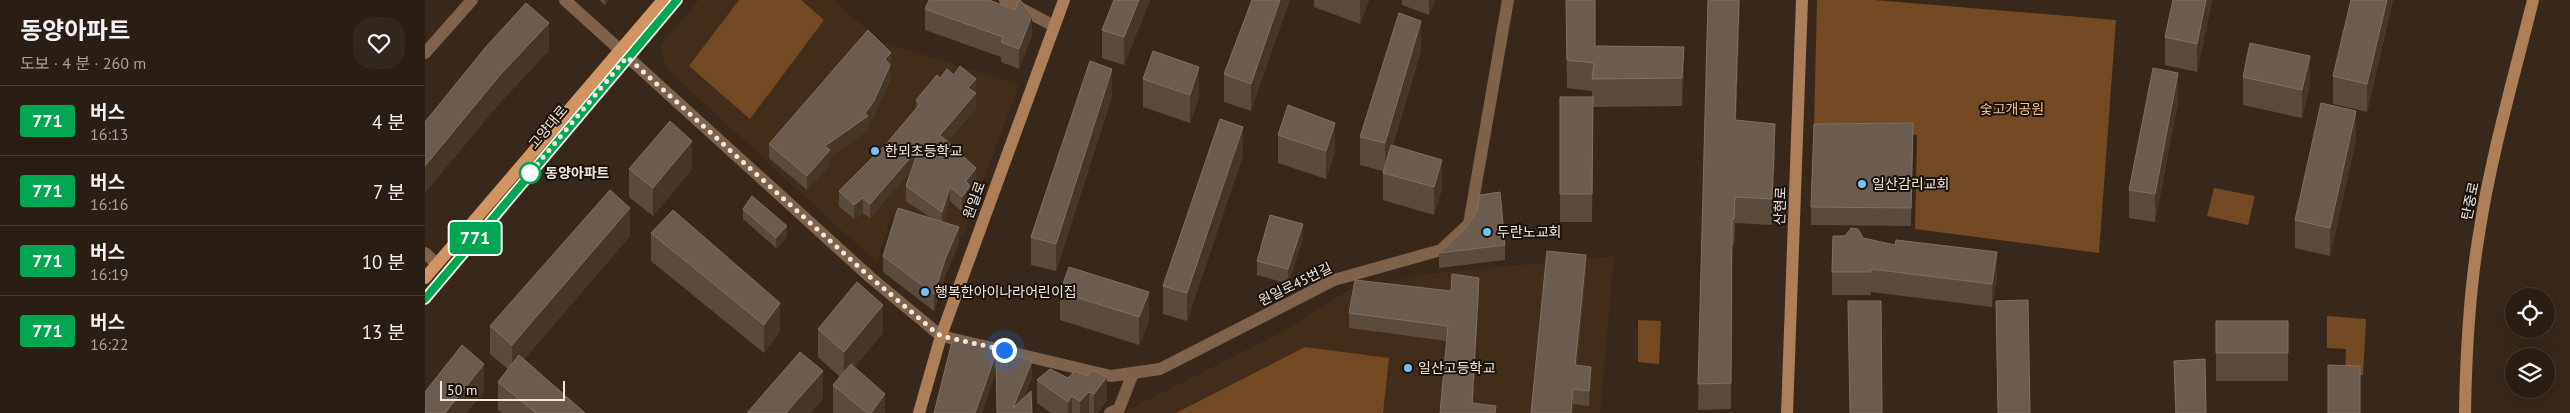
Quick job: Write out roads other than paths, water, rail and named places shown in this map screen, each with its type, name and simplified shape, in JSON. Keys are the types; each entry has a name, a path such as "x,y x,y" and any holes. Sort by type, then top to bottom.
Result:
{"main road":[{"name":"고양대로","path":"425,299 623,54 663,0"},
{"name":"고양대로","path":"425,278 623,54 677,0"},
{"name":"원일로","path":"919,413 941,336 1064,0"},
{"name":"산현로","path":"1787,413 1802,0"},
{"name":"탄중로","path":"2465,413 2466,355 2479,234 2503,119 2533,0"}],"street":[{"path":"425,53 472,0"},
{"path":"565,0 870,277 941,336"},
{"path":"1005,0 1054,26"},
{"name":"원일로45번길","path":"941,336 1111,376 1160,369 1334,280 1441,250 1469,224 1508,0"},
{"path":"425,253 437,264"},
{"path":"1110,413 1119,409 1133,373"}],"place":[{"name":"한뫼초등학교","path":"875,151"},
{"name":"동양아파트","path":"530,173"},
{"name":"일산감리교회","path":"1862,184"},
{"name":"두란노교회","path":"1487,232"},
{"name":"행복한아이나라어린이집","path":"925,292"},
{"name":"일산고등학교","path":"1408,368"}],"park label":[{"name":"숯고개공원","path":"2012,109"}]}
